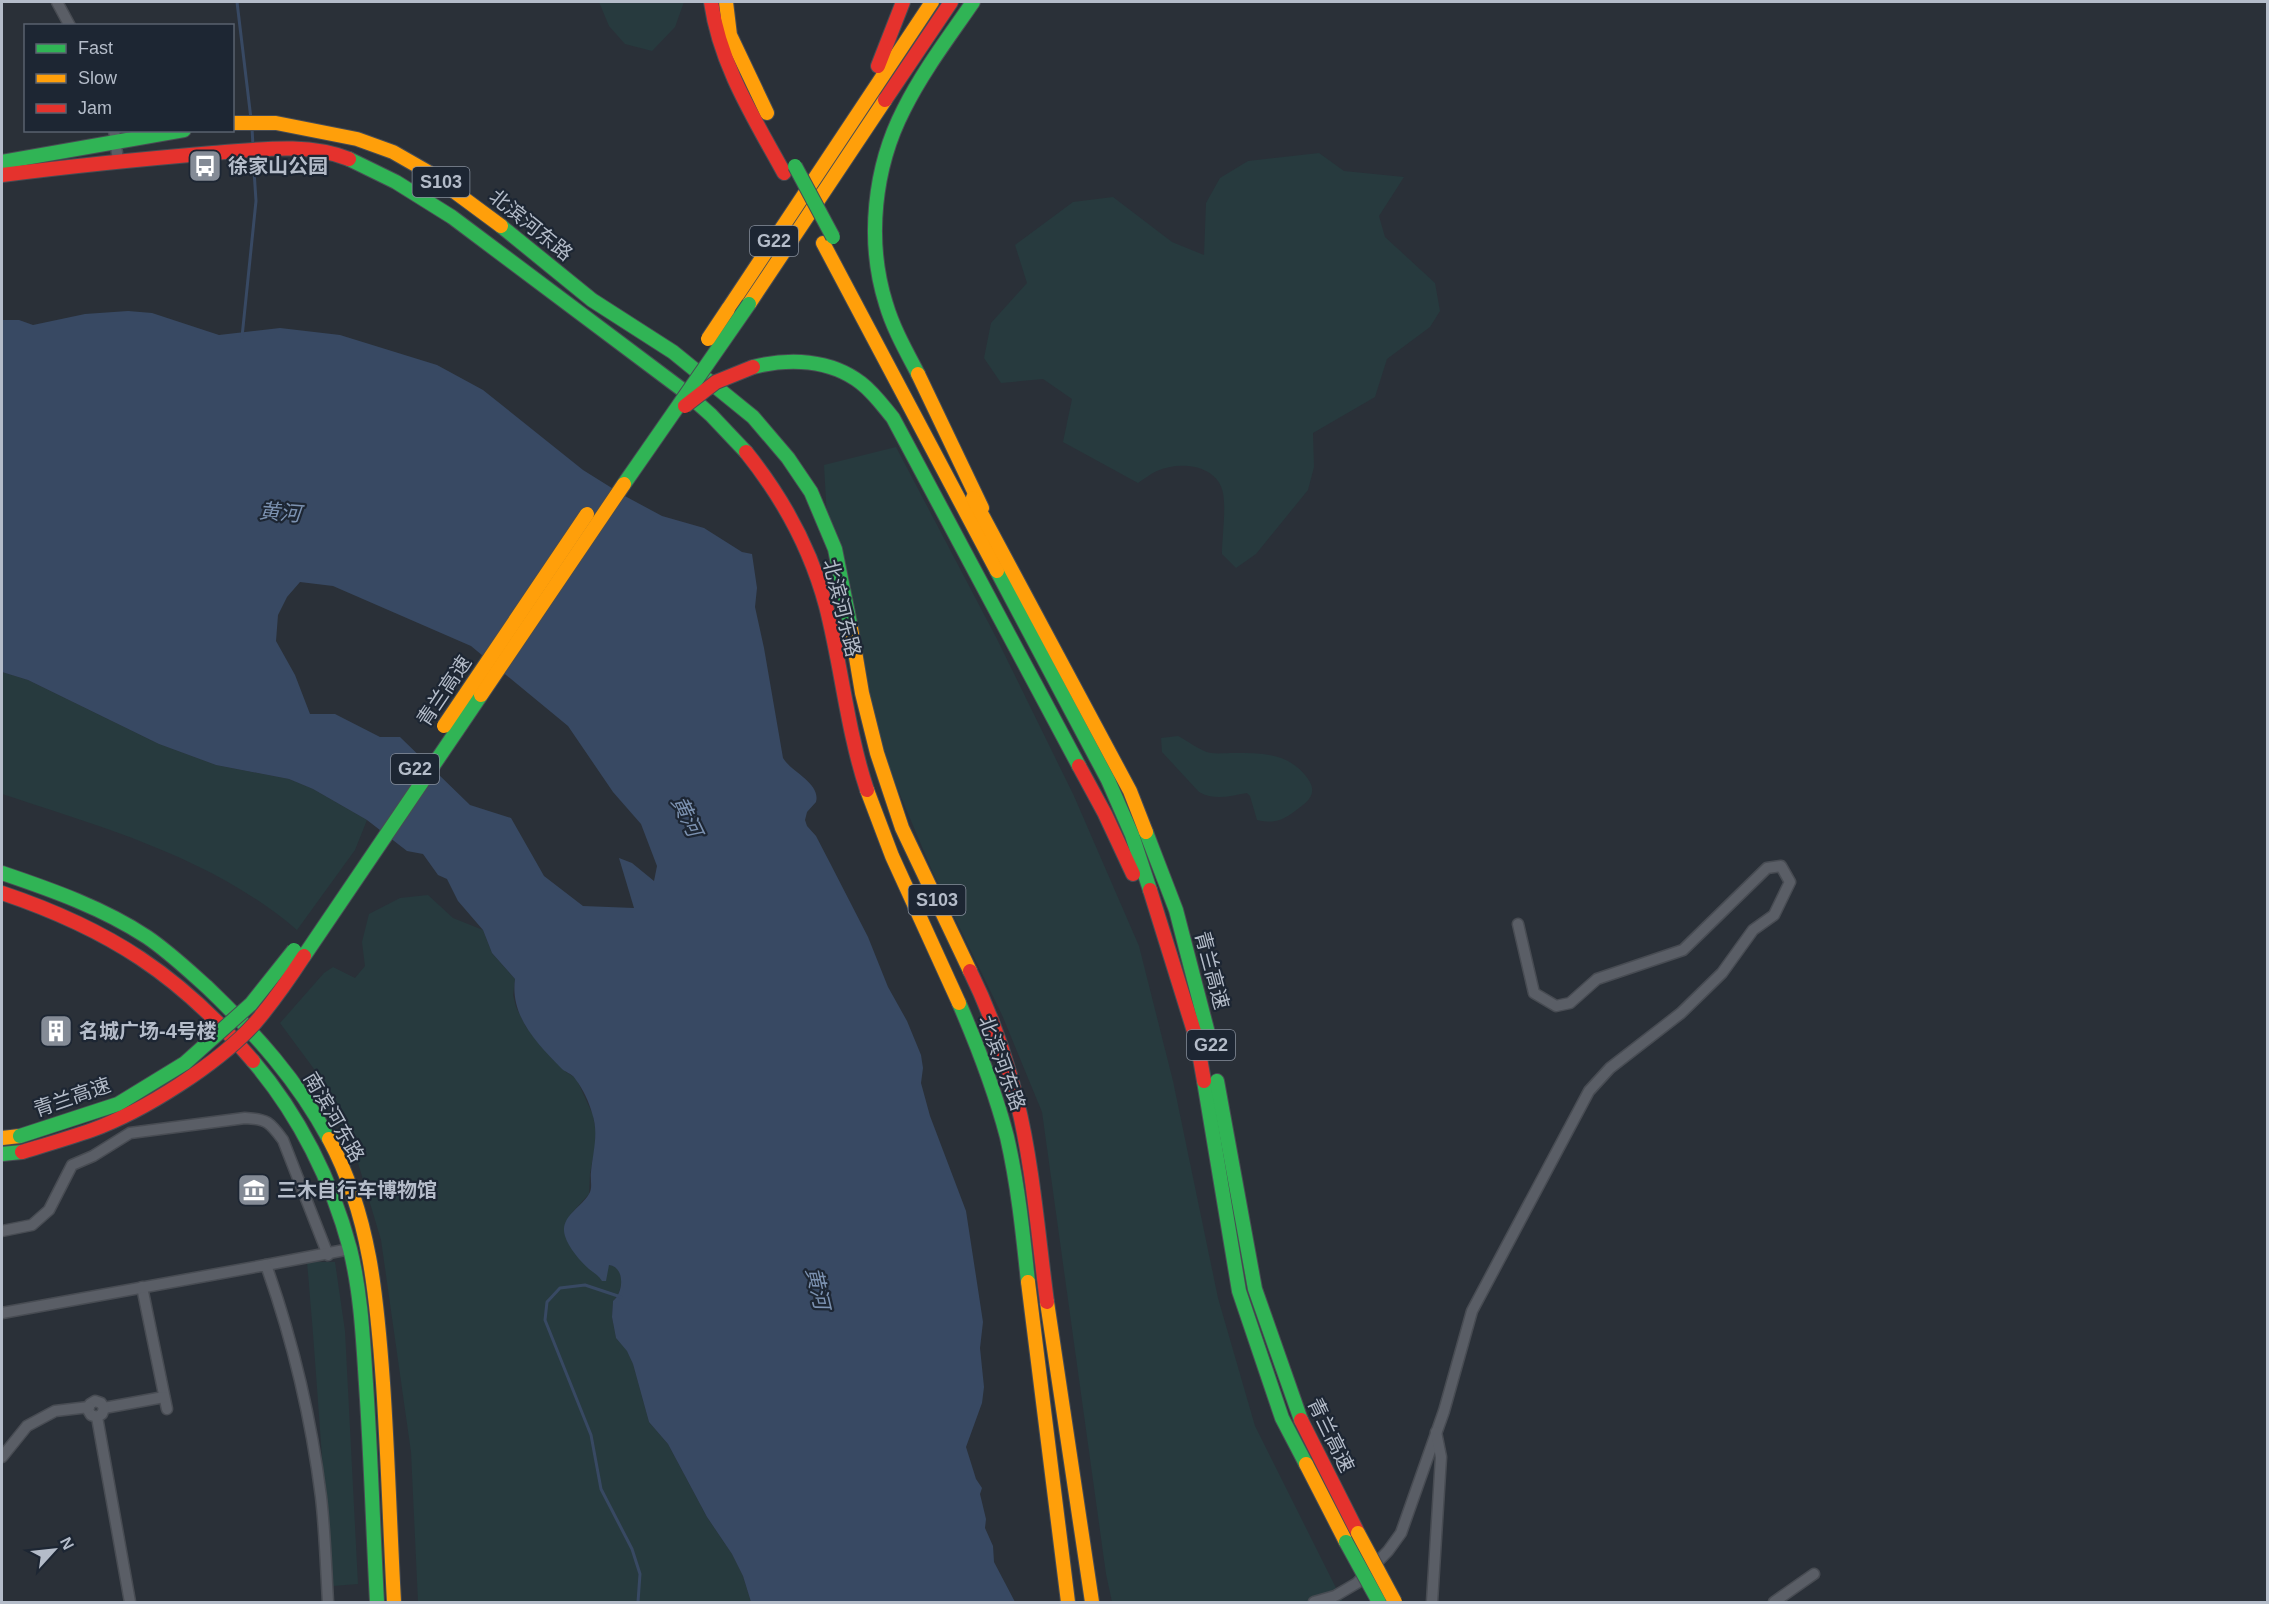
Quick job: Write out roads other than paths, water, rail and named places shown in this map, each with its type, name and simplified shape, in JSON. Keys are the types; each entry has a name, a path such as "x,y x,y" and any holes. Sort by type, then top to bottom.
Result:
{"main road":[{"path":"711,2 717,36 738,86 789,170 1014,573"},
{"path":"726,2 730,35 789,170"},
{"path":"819,174 878,66 903,2"},
{"path":"819,174 932,2"},
{"path":"659,431 749,304 951,2"},
{"path":"973,2 912,94 896,125 884,161 876,211 877,257 884,295 895,327 1014,573"},
{"name":"北滨河东路","path":"235,122 276,123 357,139 393,152 428,172 476,206 592,300 673,352 753,417 788,458 811,492 829,530 838,559 862,693 877,753 902,828 982,998 1003,1054 1017,1101 1029,1164 1057,1376 1092,1602"},
{"path":"2,162 52,155 115,136 161,132"},
{"name":"北滨河东路","path":"2,175 118,161 263,149 328,152 372,169 466,225 579,314 673,382 731,434 760,469 785,508 805,546 826,608 852,742 868,795 888,847 977,1046 1005,1133 1017,1191 1068,1602"},
{"name":"青兰高速","path":"2,1138 20,1136 118,1104 185,1063 251,1004 296,948 517,616 819,174"},
{"path":"828,240 1108,780 1132,835 1171,955"},
{"path":"659,431 716,382 753,367 786,360 812,362 839,371 870,391 893,418 1106,814 1171,955"},
{"name":"青兰高速","path":"2,1154 22,1152 82,1133 124,1116 204,1068 254,1024 279,993 659,431"},
{"name":"青兰高速","path":"1014,573 1130,791 1176,910 1210,1040 1255,1289 1297,1413 1395,1602"},
{"name":"南滨河东路","path":"2,873 48,888 93,908 147,937 185,966 243,1021 275,1059 301,1091 328,1138 346,1175 360,1219 377,1302 387,1428 394,1602"},
{"name":"南滨河东路","path":"2,893 38,905 119,944 174,980 229,1032 258,1066 303,1133 322,1172 350,1249 360,1301 369,1427 377,1602"},
{"name":"青兰高速","path":"1171,955 1197,1041 1239,1291 1282,1418 1379,1602"}],"street":[{"path":"57,2 69,24"},
{"path":"115,136 118,161"},
{"path":"1314,1602 1335,1596 1357,1583 1388,1551 1401,1533 1436,1431 1472,1311 1589,1090 1610,1068 1681,1013 1722,973 1753,930 1774,915 1790,882 1781,866 1767,868 1683,950 1597,979 1570,1003 1556,1006 1534,993 1518,924"},
{"path":"2,1231 32,1225 49,1210 72,1165 93,1156 130,1133 245,1118 261,1118 271,1124 283,1140 328,1255"},
{"path":"2,1313 328,1255 350,1249"},
{"path":"266,1265 286,1320 303,1387 321,1498 328,1602"},
{"path":"142,1287 167,1409"},
{"path":"2,1457 27,1426 55,1411 89,1407 91,1415 164,1397"},
{"path":"100,1412 130,1602"},
{"path":"1432,1602 1441,1457 1436,1431"},
{"path":"1774,1602 1814,1574"}],"water":[{"name":"黄河","path":"128,311 152,313 219,335 280,328 340,335 437,365 483,390 583,470 623,495 662,516 704,528 742,552 752,554 757,588 755,607 783,758 814,789 816,802 807,812 805,820 807,826 816,836 868,937 888,987 907,1021 921,1055 923,1068 921,1083 930,1116 966,1211 983,1322 980,1348 984,1387 982,1403 966,1447 976,1479 982,1488 980,1494 986,1519 985,1528 993,1546 994,1562 1015,1602 751,1602 743,1576 732,1554 707,1517 668,1444 649,1422 633,1364 627,1351 616,1338 612,1317 613,1301 621,1286 618,1270 609,1265 606,1281 602,1281 579,1258 565,1236 565,1223 591,1189 595,1128 587,1100 575,1078 562,1069 527,1028 517,1005 515,979 492,953 483,930 458,901 447,879 438,875 423,854 407,851 367,820 313,789 289,779 216,765 159,744 28,680 2,672 2,320 19,320 33,325 85,314","holes":["300,582 333,586 471,646 568,726 613,792 641,824 657,866 654,881 632,863 619,858 634,908 583,906 544,876 511,818 470,805 400,737 380,737 335,714 310,714 295,675 276,641 278,615 287,597"]}],"waterway":[{"path":"237,2 251,119"},
{"path":"252,128 253,146"},
{"path":"242,337 256,201 253,155"},
{"path":"621,1297 585,1285 560,1288 547,1302 545,1320 591,1435 601,1489 632,1549 640,1574 638,1602"}],"place":[{"name":"徐家山公园","path":"205,166"},
{"name":"名城广场-4号楼","path":"56,1031"},
{"name":"三木自行车博物馆","path":"254,1190"}]}
